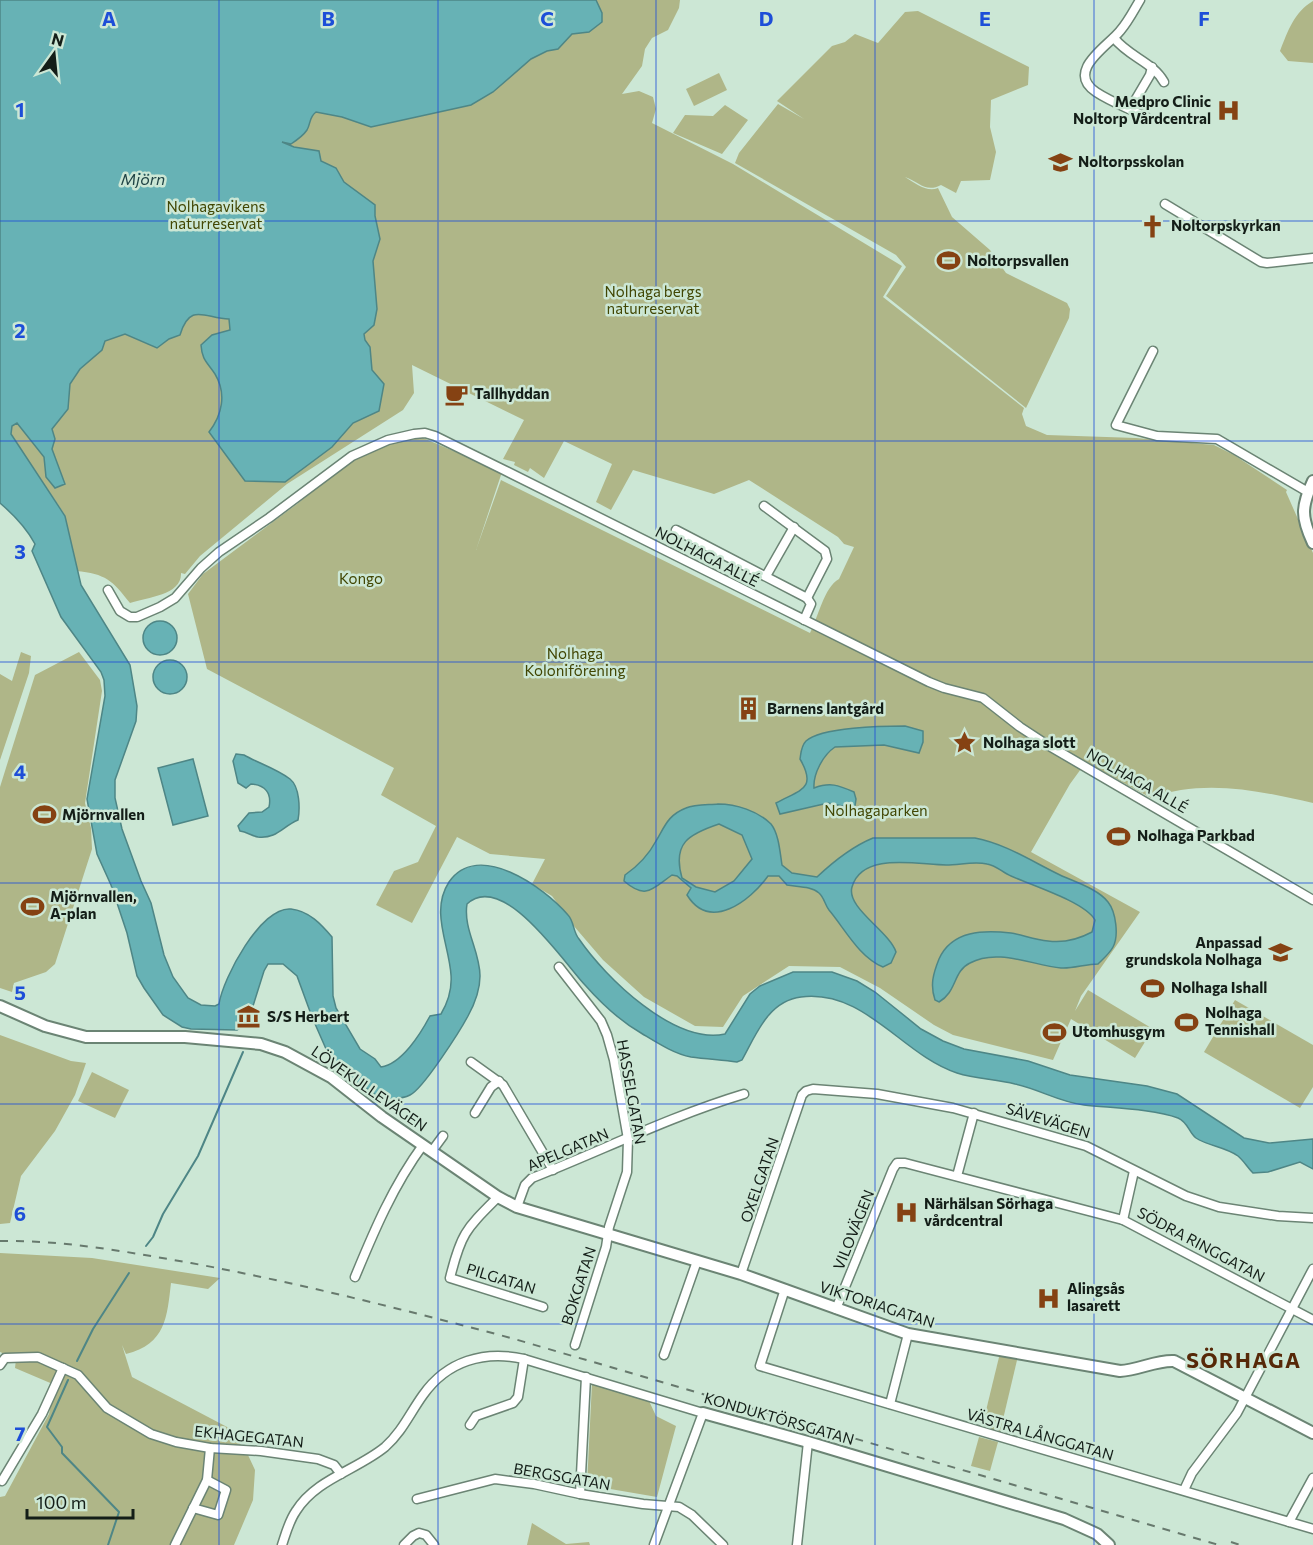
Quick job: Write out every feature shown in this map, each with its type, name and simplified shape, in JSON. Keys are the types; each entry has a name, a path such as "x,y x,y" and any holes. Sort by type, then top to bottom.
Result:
{"street":[{"path":"1140,0 1122,30 1090,60 1086,75 1088,84 1096,92 1146,117"},
{"path":"1114,38 1127,52 1160,74 1164,82"},
{"path":"1130,109 1152,67"},
{"path":"1165,204 1261,262 1313,258"},
{"path":"1153,351 1116,425 1157,436 1217,439 1308,492"},
{"name":"NOLHAGA ALLÉ","path":"108,590 120,611 130,617 137,617 160,607 176,598 201,568 219,552 352,456 378,443 414,434 435,436 929,682 983,698 1046,744 1313,900"},
{"path":"1313,481 1304,501 1303,516 1313,543"},
{"path":"764,506 825,550 827,560 807,598"},
{"path":"766,576 794,527"},
{"path":"676,530 807,598 811,603 804,620"},
{"name":"HASSELGATAN","path":"559,967 601,1021 608,1035 614,1059 628,1139 627,1172 609,1227 609,1236"},
{"name":"LÖVEKULLEVÄGEN","path":"0,1006 45,1026 86,1037 184,1037 247,1042 296,1056 331,1077 382,1117 498,1197"},
{"path":"471,1062 503,1085 553,1170"},
{"path":"475,1113 491,1087 499,1081"},
{"name":"SÄVEVÄGEN","path":"802,1095 813,1089 877,1094 974,1113 1086,1146 1186,1196 1219,1207 1278,1216 1313,1218"},
{"name":"APELGATAN","path":"517,1207 525,1185 532,1178 682,1115 744,1094"},
{"name":"OXELGATAN","path":"741,1274 802,1095"},
{"path":"957,1176 974,1113"},
{"path":"355,1278 375,1228 398,1182 427,1148 443,1136"},
{"name":"SÖDRA RINGGATAN","path":"897,1163 957,1176 1123,1220 1313,1320"},
{"name":"VILOVÄGEN","path":"836,1309 897,1163"},
{"path":"1123,1220 1134,1171"},
{"name":"VIKTORIAGATAN","path":"498,1197 517,1207 741,1274 908,1334 1120,1371 1174,1360 1313,1433"},
{"name":"PILGATAN","path":"498,1197 465,1232 450,1278 543,1307"},
{"name":"BOKGATAN","path":"575,1345 609,1236"},
{"path":"664,1355 697,1261"},
{"path":"1184,1490 1192,1473 1237,1413 1313,1269"},
{"name":"VÄSTRA LÅNGGATAN","path":"784,1289 760,1366 1313,1529"},
{"path":"890,1404 908,1334"},
{"name":"KONDUKTÖRSGATAN","path":"341,1474 385,1447 398,1434 432,1383 450,1368 484,1356 510,1356 1064,1519 1097,1534 1108,1545"},
{"name":"EKHAGEGATAN","path":"2,1360 38,1357 78,1375 107,1408 151,1434 176,1442 210,1448 261,1451 318,1459 334,1465 341,1474"},
{"path":"470,1425 476,1416 513,1403 518,1397 524,1359"},
{"path":"2,1481 37,1423 63,1368"},
{"path":"580,1494 586,1377"},
{"path":"654,1545 703,1413"},
{"path":"797,1545 808,1442"},
{"path":"175,1545 207,1480 210,1448"},
{"path":"282,1545 291,1518 297,1509 308,1496 341,1474"},
{"name":"BERGSGATAN","path":"417,1498 495,1479 534,1484 580,1494 681,1508 692,1515 723,1545"},
{"path":"1289,1522 1313,1479"},
{"path":"193,1508 214,1515 220,1512 226,1490 207,1480"},
{"path":"404,1545 419,1533 426,1535 434,1545"}],"green space":[{"path":"0,0 680,0 679,8 668,30 652,38 645,49 642,66 622,94 639,91 653,97 656,109 652,123 733,164 902,266 883,297 1024,408 1022,414 1026,426 1047,435 1136,438 1214,445 1234,455 1287,490 1313,553 1313,803 1253,791 1211,788 1171,792 1151,798 1086,762 1070,784 1031,852 1140,912 1081,996 1075,1011 1088,990 1153,1029 1135,1058 1071,1019 1053,1060 953,1035 934,1025 880,988 840,967 789,966 743,996 723,1027 695,1026 644,997 603,960 552,896 532,884 545,859 490,854 457,837 412,923 376,905 394,871 418,862 436,826 381,795 394,768 207,669 188,594 203,574 297,504 360,453 414,434 502,472 476,550 501,480 810,633 825,596 839,579 854,547 844,544 838,537 749,480 714,494 633,470 611,510 596,502 612,464 564,441 544,478 530,468 528,472 514,465 515,462 503,459 524,420 412,365 414,393 403,410 287,484 200,556 185,574 181,573 180,580 170,591 130,603 113,584 102,576 76,571 65,515 20,448 0,428"},
{"path":"1313,1 1313,63 1288,61 1280,51 1286,36 1296,16"},
{"path":"918,11 1029,67 1028,85 991,100 990,127 996,152 990,180 961,181 956,193 941,185 931,188 923,186 905,177 925,188 934,189 938,188 952,217 990,250 1006,273 1067,303 1070,309 1069,318 1026,408 886,296 906,267 896,255 735,163 739,153 778,104 804,119 777,101 832,46 845,42 855,34 878,43 905,12"},
{"path":"719,73 727,90 694,106 686,89"},
{"path":"725,105 748,120 722,154 673,133 685,115 713,116"},
{"path":"21,652 31,656 29,673 0,760 0,674 12,681"},
{"name":"Mjörnvallen","path":"79,652 100,680 102,691 85,803 91,828 92,849 55,964 46,972 14,983 12,992 0,988 0,787 35,675"},
{"path":"1235,1000 1313,1045 1313,1087 1300,1108 1204,1052"},
{"path":"0,1035 71,1061 86,1063 75,1095 55,1131 21,1176 10,1223 0,1224"},
{"path":"92,1072 129,1090 115,1118 78,1101"},
{"path":"0,1253 92,1258 220,1278 208,1289 171,1283 166,1318 157,1336 139,1349 126,1354 122,1345 132,1377 229,1428 248,1455 255,1470 253,1500 234,1545 0,1545 0,1497 5,1496 49,1414 55,1385 15,1368 16,1359 0,1352"},
{"path":"1000,1353 1018,1356 1000,1432 982,1427"},
{"path":"592,1383 649,1401 656,1416 676,1426 657,1497 587,1485"},
{"path":"979,1437 998,1442 990,1471 971,1466"},
{"path":"532,1523 566,1544 589,1542 590,1545 527,1545"}],"water":[{"name":"Mjörn","path":"0,0 596,0 602,13 602,22 589,32 572,34 558,49 547,51 531,59 493,92 471,105 371,127 342,117 316,112 302,136 291,144 282,142 294,147 319,151 321,161 336,168 344,182 375,205 380,239 373,261 377,309 374,325 364,334 370,347 372,370 384,384 379,411 353,423 332,447 285,482 245,481 209,432 220,411 222,397 219,382 204,358 201,345 212,335 230,330 229,319 194,315 184,325 180,335 169,339 157,348 125,334 105,341 102,350 80,369 70,384 68,409 52,429 55,439 52,449 65,484 55,488 46,477 44,457 17,423 12,426 11,434 65,516 81,585 130,665 137,706 136,721 115,780 115,798 122,829 151,903 164,955 173,977 188,998 201,1005 219,1004 236,962 256,931 279,911 291,909 303,912 314,919 332,937 333,996 336,1008 360,1049 375,1059 381,1067 389,1065 410,1047 430,1016 441,1014 448,1000 451,975 442,928 441,904 449,882 461,870 476,866 493,867 510,872 543,892 570,917 579,939 623,989 663,1019 684,1029 705,1035 725,1034 750,994 760,986 793,972 832,972 857,981 875,992 921,1029 964,1049 1028,1061 1070,1075 1147,1086 1177,1094 1244,1138 1269,1143 1313,1139 1313,1169 1300,1162 1268,1172 1253,1173 1233,1153 1196,1138 1178,1118 1145,1111 1084,1105 1024,1086 957,1073 918,1052 864,1013 845,1003 824,997 801,997 780,1005 764,1021 742,1060 737,1062 685,1055 653,1040 611,1011 532,924 515,909 498,899 482,897 467,904 467,922 479,967 479,987 470,1012 441,1059 410,1095 383,1100 352,1078 336,1063 326,1049 297,976 283,964 268,964 253,1006 242,1027 237,1030 191,1029 182,1027 163,1015 137,976 127,933 111,885 97,854 87,799 105,696 104,680 101,672 61,617 32,551 35,544 19,522 0,503"},
{"path":"160,621 172,626 177,638 172,650 160,655 148,650 143,638 148,626"},
{"path":"170,660 182,665 187,677 182,689 170,694 158,689 153,677 158,665"},
{"path":"905,726 923,731 923,742 919,753 884,745 835,747 823,760 815,777 814,788 834,785 854,792 855,806 852,808 828,803 780,814 776,803 798,792 806,783 805,769 800,759 802,747 806,741 814,736 838,730"},
{"path":"236,754 244,755 290,779 296,787 299,804 298,820 275,834 265,837 240,831 238,826 249,813 262,812 269,807 270,802 264,788 251,784 246,788 238,783 233,761"},
{"path":"193,759 208,816 173,825 158,768"},
{"path":"725,804 753,812 766,819 776,833 782,865 792,873 817,877 843,855 873,838 975,838 997,844 1086,886 1104,897 1111,906 1115,918 1115,942 1098,964 1070,968 1003,957 980,959 970,963 961,971 949,993 939,1002 935,1000 933,989 935,970 945,949 960,937 980,932 1001,932 1043,940 1065,941 1092,932 1095,920 1089,913 1069,901 990,865 907,862 879,864 867,868 858,876 852,887 852,895 861,911 892,944 896,952 891,963 883,967 867,957 853,942 819,893 808,888 787,885 779,876 768,876 741,903 718,912 707,911 696,906 687,895 691,888 677,876 672,875 654,888 644,891 624,881 625,875 646,856 675,814 698,805","holes":["719,824 742,835 752,859 734,881 715,892 696,887 682,878 679,856 681,848 691,836"]}],"waterway":[{"path":"146,1246 198,1156 243,1052"},
{"path":"77,1361 93,1329 129,1273"},
{"path":"68,1380 47,1427 62,1447 62,1453 119,1512 108,1545"}],"railway":[{"path":"0,1241 72,1245 144,1255 272,1279 392,1307 511,1338 1219,1545"},
{"path":"1231,1542 1240,1545"}],"place":[{"name":"Medpro Clinic Noltorp Vårdcentral","path":"1229,111"},
{"name":"Noltorpsskolan","path":"1060,162"},
{"name":"Noltorpskyrkan","path":"1153,226"},
{"name":"Noltorpsvallen","path":"949,261"},
{"name":"Tallhyddan","path":"456,394"},
{"name":"Barnens lantgård","path":"749,709"},
{"name":"Nolhaga slott","path":"965,743"},
{"name":"Mjörnvallen","path":"44,815"},
{"name":"Nolhaga Parkbad","path":"1119,836"},
{"name":"Mjörnvallen, A-plan","path":"32,906"},
{"name":"Anpassad grundskola Nolhaga","path":"1280,952"},
{"name":"Nolhaga Ishall","path":"1153,988"},
{"name":"S/S Herbert","path":"249,1017"},
{"name":"Nolhaga Tennishall","path":"1187,1022"},
{"name":"Utomhusgym","path":"1054,1032"},
{"name":"Närhälsan Sörhaga vårdcentral","path":"906,1213"},
{"name":"Alingsås lasarett","path":"1049,1298"}],"district":[{"name":"SÖRHAGA","path":"1244,1361"}],"park label":[{"name":"Nolhagavikens naturreservat","path":"216,216"},
{"name":"Nolhaga bergs naturreservat","path":"653,300"},
{"name":"Kongo","path":"361,579"},
{"name":"Nolhaga Koloniförening","path":"575,662"},
{"name":"Nolhagaparken","path":"876,811"}]}
